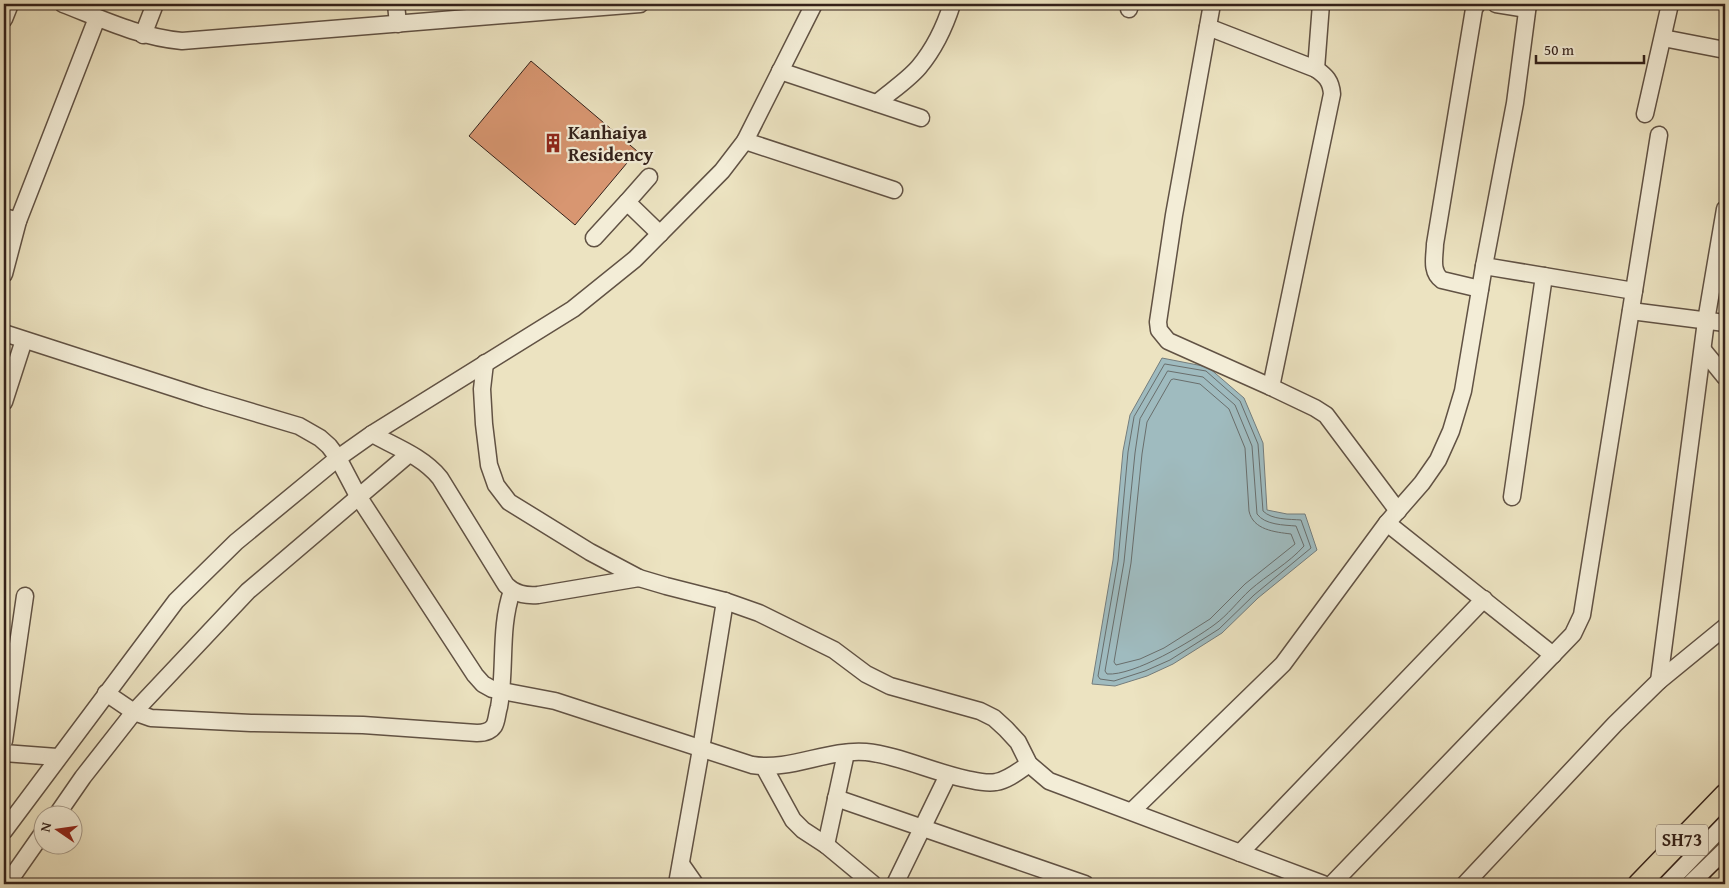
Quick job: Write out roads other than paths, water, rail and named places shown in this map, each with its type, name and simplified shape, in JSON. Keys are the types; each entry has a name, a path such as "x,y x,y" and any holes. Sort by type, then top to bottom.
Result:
{"main road":[{"name":"SH73","path":"1639,884 1725,795"},
{"path":"1719,884 1725,878"}],"street":[{"path":"4,19 10,4"},
{"path":"63,4 143,35 182,41 398,24 482,11 640,4"},
{"path":"143,35 155,4"},
{"path":"396,4 398,24"},
{"path":"4,831 176,601 236,542 338,458 372,434 573,309 636,259 722,170 745,141 814,4"},
{"path":"877,103 918,68 929,55 952,4"},
{"path":"1212,4 1174,215 1158,322 1159,330 1168,341 1271,386 1326,415 1392,517 1484,599 1554,655"},
{"path":"1316,70 1321,4"},
{"path":"1476,4 1435,244 1434,271 1437,277 1442,280 1480,289"},
{"path":"1132,811 1283,664 1392,517 1422,483 1438,460 1451,431 1463,391 1484,266 1515,103 1527,6 1496,4"},
{"path":"1645,114 1670,4"},
{"path":"4,274 11,219 97,18"},
{"path":"1208,27 1316,70 1326,76 1331,83 1332,94 1271,386"},
{"path":"1663,38 1725,50"},
{"path":"780,71 921,118"},
{"path":"1332,884 1554,655 1573,634 1582,615 1659,135"},
{"path":"745,141 894,190"},
{"path":"594,238 649,177"},
{"path":"627,202 660,234"},
{"path":"1659,681 1706,320 1725,209"},
{"path":"1484,266 1634,291"},
{"path":"1512,497 1544,276"},
{"path":"1631,311 1725,323"},
{"path":"4,333 205,398 299,426 320,438 338,458 358,496 475,675 483,684 501,692 555,701 752,765 764,767 778,767 846,753 865,752 883,755 948,776 995,783 1006,780 1029,764"},
{"path":"4,402 24,340"},
{"path":"1703,350 1725,377"},
{"path":"485,363 482,389 484,424 490,465 496,485 509,502 590,552 639,578 759,612 834,650 866,674 890,686 980,711 994,718 1018,742 1029,764 1049,781 1323,884"},
{"path":"372,434 432,468 512,592 526,596 538,596 639,578"},
{"path":"63,806 134,712 248,591 409,454"},
{"path":"106,693 134,712 151,718 251,723 363,725 477,734 491,730 495,724 501,692 506,615 512,592"},
{"path":"4,741 11,643 25,596"},
{"path":"1240,853 1484,599"},
{"path":"677,884 702,749 725,601"},
{"path":"1465,884 1615,724 1659,681 1725,627"},
{"path":"4,753 58,757"},
{"path":"826,844 846,753"},
{"path":"764,767 793,820 803,830 826,844 873,884"},
{"path":"895,884 948,776"},
{"path":"836,798 1085,884"},
{"path":"1666,884 1725,824"},
{"path":"1690,884 1725,850"},
{"path":"16,881 32,852"},
{"path":"681,864 695,884"}],"water":[{"path":"1162,358 1208,367 1244,398 1263,443 1267,510 1287,514 1305,514 1317,550 1258,598 1222,633 1173,664 1147,676 1115,686 1092,684 1113,560 1123,451 1130,415"}],"place":[{"name":"Kanhaiya Residency","path":"553,143"}]}
